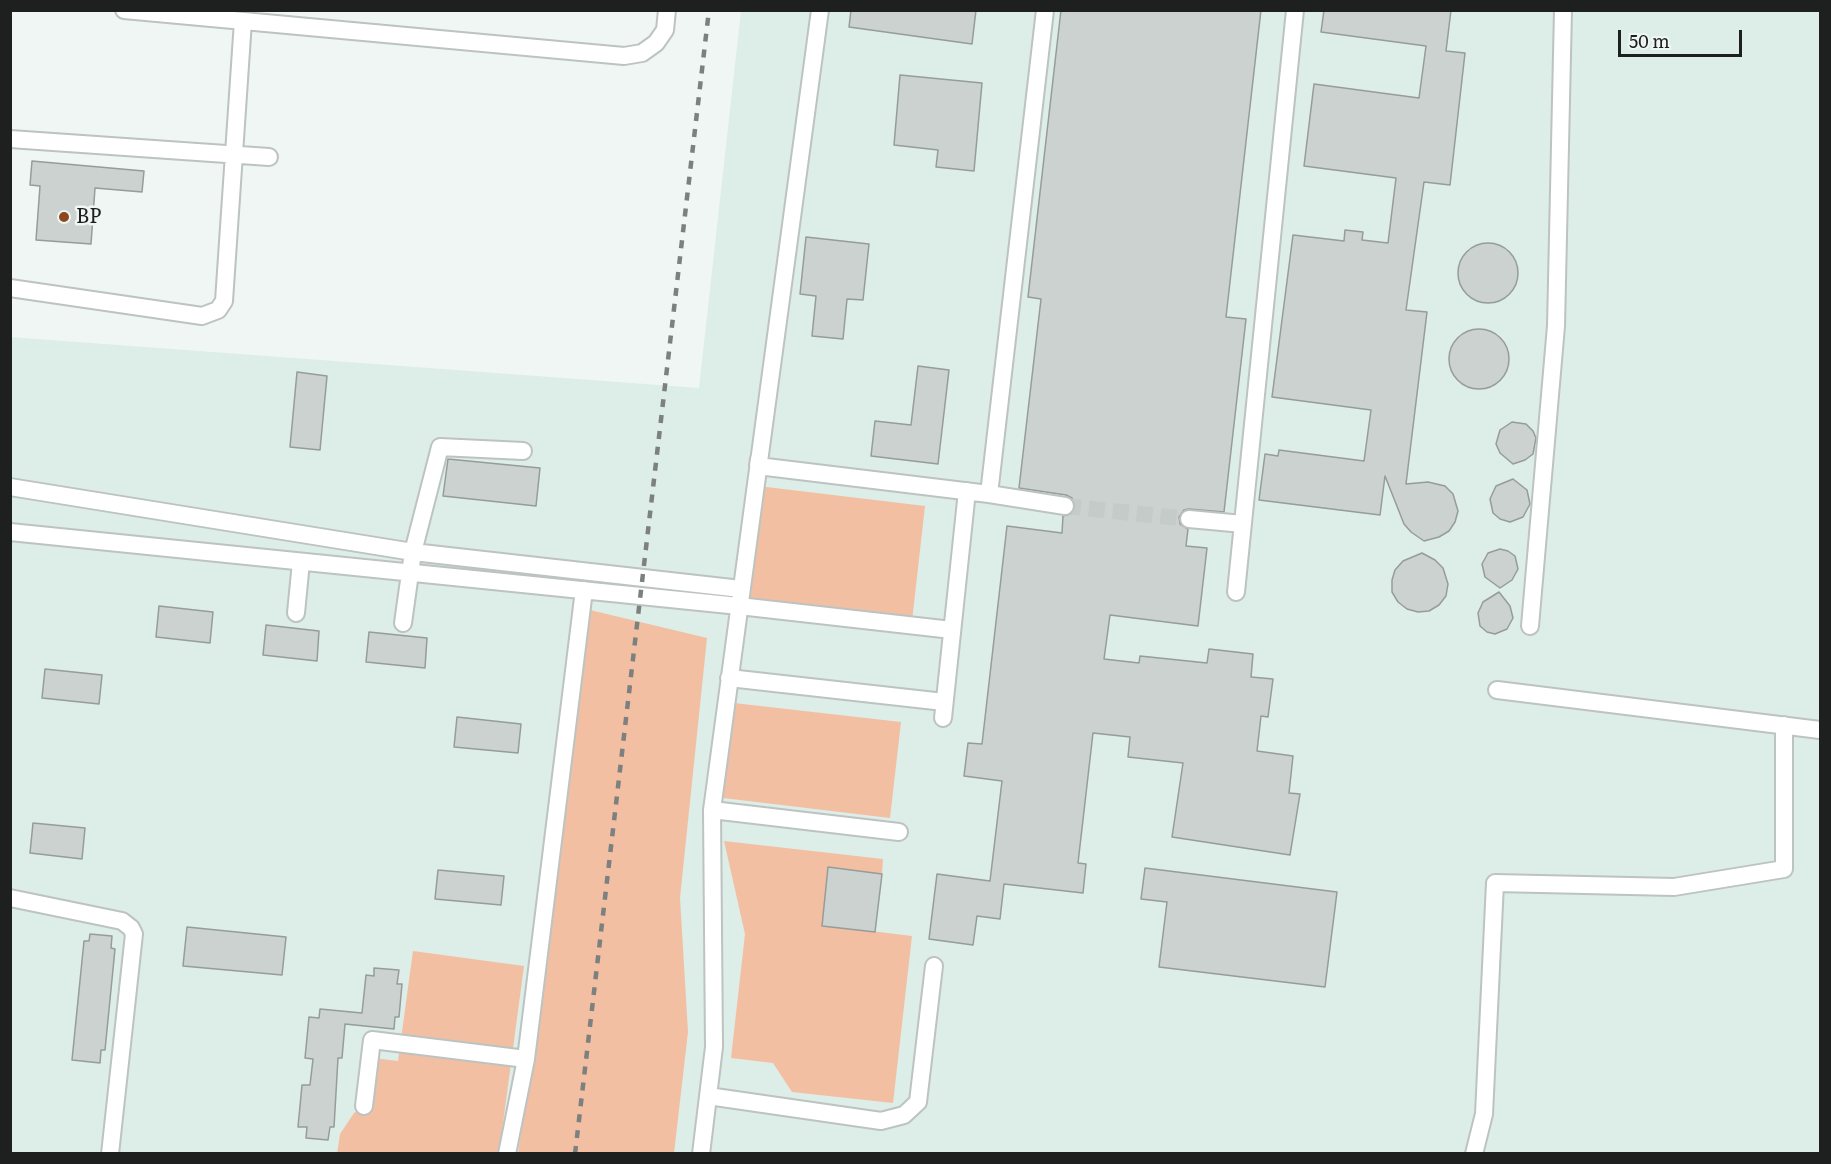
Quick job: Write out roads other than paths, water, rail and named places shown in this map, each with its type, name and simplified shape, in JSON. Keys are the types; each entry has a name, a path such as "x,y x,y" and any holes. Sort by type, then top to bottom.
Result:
{"street":[{"path":"124,10 624,56 642,52 656,43 665,30 667,10"},
{"path":"701,1154 714,1047 712,810 820,10"},
{"path":"988,494 1045,10"},
{"path":"1236,592 1295,10"},
{"path":"1530,626 1557,326 1563,10"},
{"path":"10,288 202,316 213,313 224,301 243,21"},
{"path":"10,139 269,157"},
{"path":"403,623 413,552 440,447 523,451"},
{"path":"759,459 758,466 968,491 1065,506"},
{"path":"10,487 413,552 740,597 952,630"},
{"path":"729,678 943,710 968,491"},
{"path":"1189,519 1243,524"},
{"path":"10,532 584,590 740,597"},
{"path":"296,613 301,562"},
{"path":"507,1154 526,1059 584,590"},
{"path":"1497,690 1821,730"},
{"path":"1474,1154 1484,1114 1495,883 1674,887 1784,869 1784,725"},
{"path":"712,810 899,832"},
{"path":"10,898 122,921 131,928 134,934 110,1154"},
{"path":"708,1096 881,1121 903,1115 918,1102 934,966"},
{"path":"364,1106 372,1040 526,1059"}],"tunnel":[{"path":"1065,506 1189,519"}],"railway":[{"path":"575,1154 709,10"}],"place":[{"name":"BP","path":"64,217"}]}
